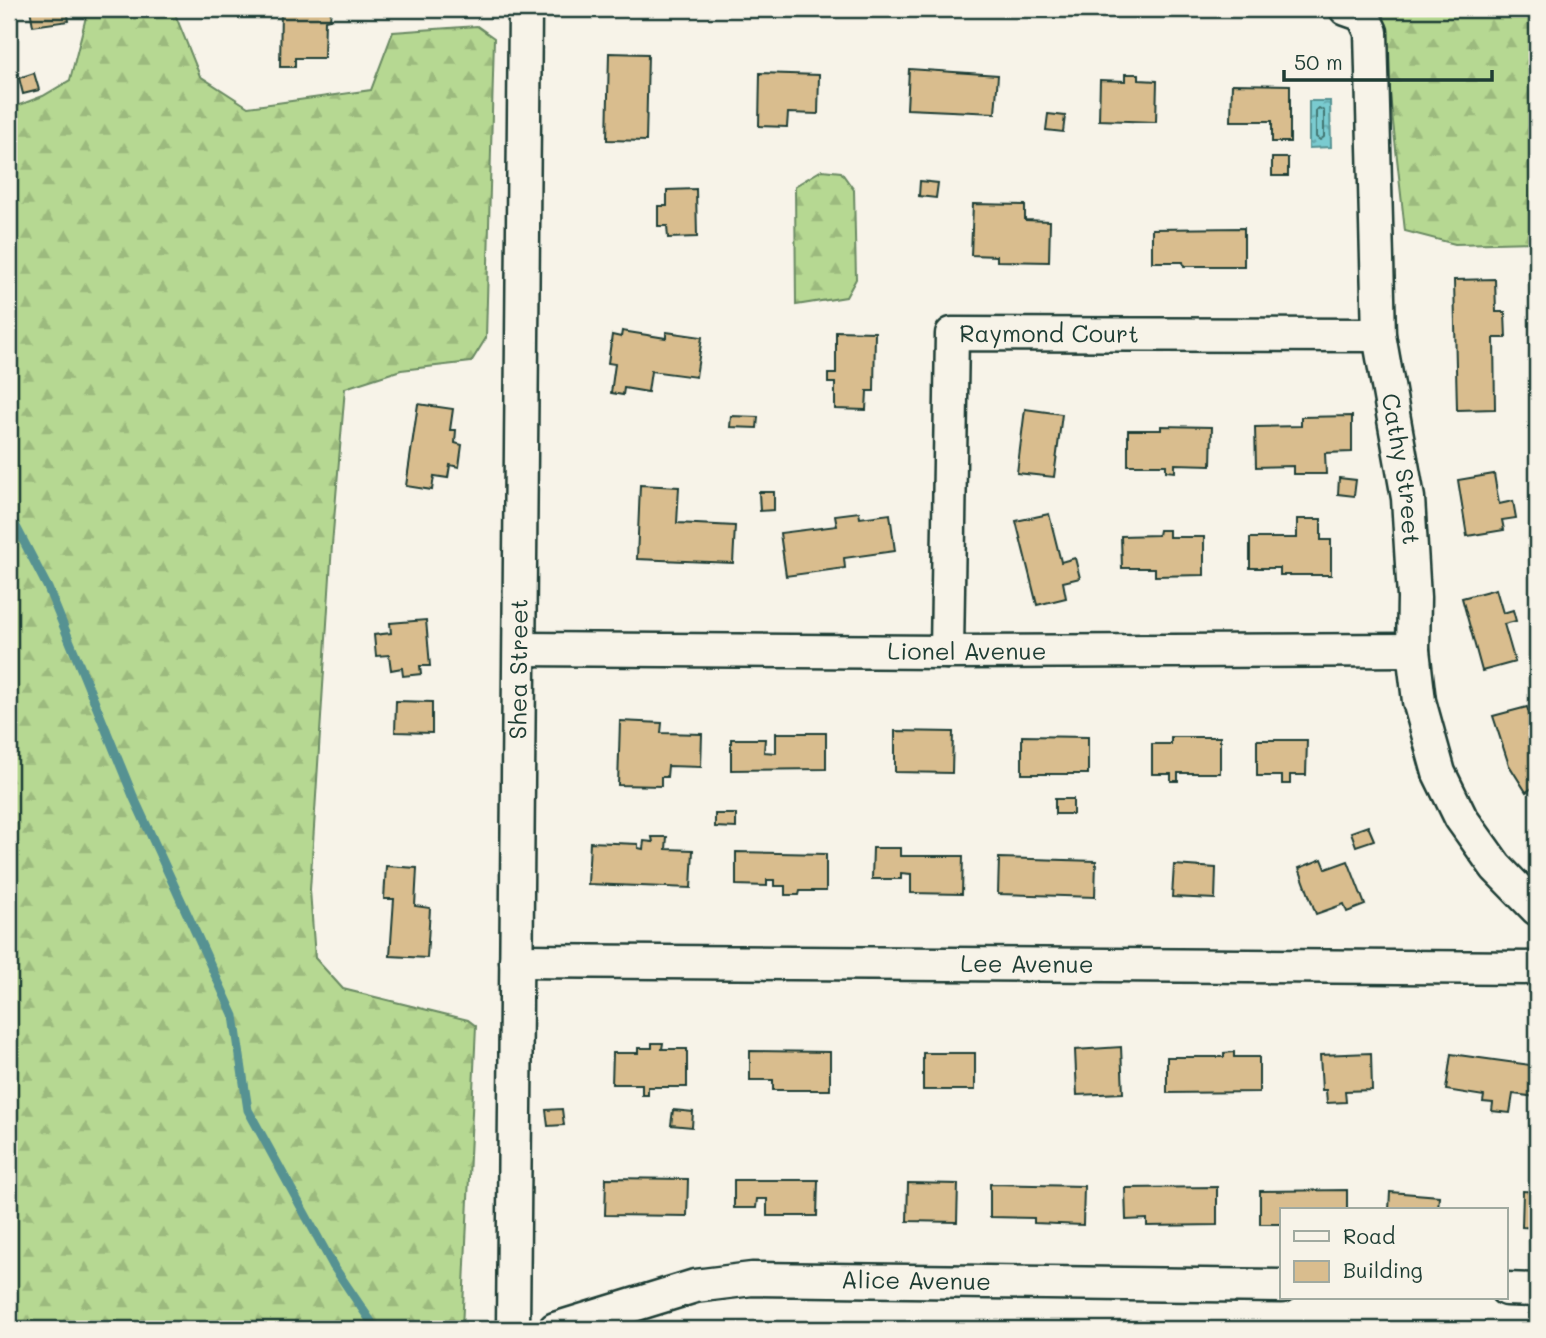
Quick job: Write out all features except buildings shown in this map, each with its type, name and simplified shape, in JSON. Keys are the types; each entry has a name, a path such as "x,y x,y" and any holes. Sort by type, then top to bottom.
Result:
{"street":[{"name":"Shea Street","path":"513,1329 525,9"},
{"name":"Cathy Street","path":"1346,9 1363,15 1371,32 1380,335 1408,498 1414,598 1413,650 1424,725 1450,796 1475,840 1537,909"},
{"name":"Raymond Court","path":"947,652 952,334 1380,335"},
{"name":"Lionel Avenue","path":"521,649 947,652 1413,650"},
{"name":"Lee Avenue","path":"516,961 1537,968"},
{"name":"Alice Avenue","path":"555,1329 695,1286 752,1279 1280,1286"},
{"path":"1508,1289 1537,1290"}],"green space":[{"path":"88,9 173,9 200,76 248,107 371,90 393,32 477,26 494,38 486,338 471,362 401,370 345,388 310,890 315,958 343,989 468,1020 476,1026 462,1329 9,1329 9,109 43,96 70,80"},
{"path":"1385,9 1537,9 1537,242 1455,244 1405,231 1381,13"},
{"path":"822,170 841,172 854,190 856,279 846,297 796,305 795,186"}],"water":[{"path":"1309,101 1330,101 1331,147 1309,148"}],"waterway":[{"path":"9,513 48,588 133,796 234,1016 248,1110 334,1267 376,1329"}]}
